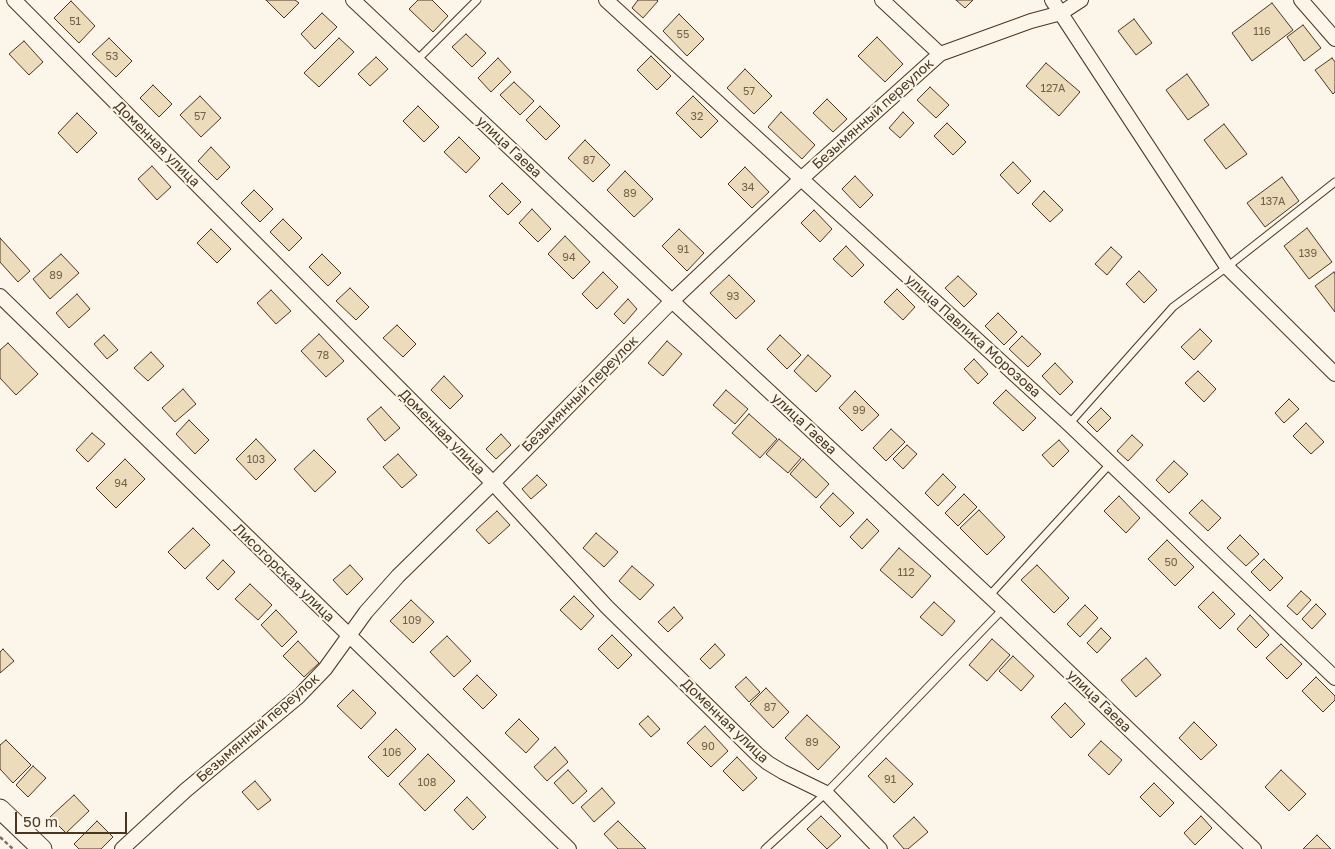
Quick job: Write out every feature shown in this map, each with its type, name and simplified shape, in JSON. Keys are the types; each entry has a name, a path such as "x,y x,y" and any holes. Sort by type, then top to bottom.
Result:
{"street":[{"name":"Доменная улица","path":"14,0 493,483 607,607 757,754 768,763 826,793 880,849"},
{"name":"улица Гаева","path":"353,0 672,301 1003,609 1254,849"},
{"name":"улица Павлика Морозова","path":"606,0 1069,424 1335,678"},
{"path":"882,0 940,54"},
{"path":"1052,0 1227,267 1335,374"},
{"name":"Безымянный переулок","path":"122,849 186,790 299,696 325,670 366,612 398,576 493,483 672,301 801,179 940,54 1031,21 1061,13 1081,0"},
{"path":"1301,0 1335,39"},
{"name":"Лисогорская улица","path":"0,296 569,849"},
{"path":"0,809 42,849"}],"lane":[{"path":"417,60 478,0"},
{"path":"1069,424 1173,307 1335,182"},
{"path":"989,596 1110,464"},
{"path":"765,849 826,793 1003,609"}],"path":[{"path":"0,837 12,849"}],"building":[{"path":"266,0 295,0 299,3 284,18"},
{"path":"418,0 432,0 448,16 433,32 409,9"},
{"path":"638,0 658,1 643,18 632,8"},
{"path":"956,0 973,0 965,8"},
{"path":"71,1 95,26 79,43 54,18"},
{"path":"1272,3 1293,30 1252,61 1232,33"},
{"path":"322,13 337,27 315,49 301,34"},
{"path":"679,14 704,39 687,56 663,31"},
{"path":"1134,19 1152,43 1136,55 1118,31"},
{"path":"1303,25 1321,48 1304,61 1287,37"},
{"path":"466,34 486,53 472,67 452,47"},
{"path":"877,37 903,64 885,82 858,56"},
{"path":"109,38 132,61 116,77 92,54"},
{"path":"339,38 354,52 319,87 304,73"},
{"path":"24,41 43,62 29,75 9,54"},
{"path":"651,56 671,76 657,90 637,70"},
{"path":"376,57 388,69 370,86 358,74"},
{"path":"498,58 511,72 491,92 478,78"},
{"path":"1332,58 1335,62 1335,92 1333,94 1315,70"},
{"path":"1046,63 1080,92 1059,116 1026,86"},
{"path":"745,69 772,96 754,114 727,88"},
{"path":"1187,74 1209,105 1188,120 1166,90"},
{"path":"514,82 534,101 520,115 500,95"},
{"path":"153,85 172,104 159,117 140,98"},
{"path":"930,87 949,105 936,118 917,100"},
{"path":"200,96 221,118 201,137 180,115"},
{"path":"693,96 718,121 701,138 676,113"},
{"path":"827,99 847,119 833,132 813,113"},
{"path":"418,106 439,127 424,142 403,121"},
{"path":"540,106 560,126 546,140 526,120"},
{"path":"781,112 815,145 802,159 768,127"},
{"path":"903,112 914,123 900,138 889,128"},
{"path":"77,113 97,133 77,153 58,133"},
{"path":"947,123 966,142 953,155 934,136"},
{"path":"1224,124 1247,154 1226,169 1204,140"},
{"path":"459,137 480,158 466,173 444,152"},
{"path":"585,140 610,165 593,182 568,158"},
{"path":"211,147 230,167 217,180 198,161"},
{"path":"1013,162 1031,181 1018,194 1000,175"},
{"path":"152,166 171,187 157,200 138,179"},
{"path":"745,167 769,192 752,208 728,184"},
{"path":"625,171 653,199 634,217 607,190"},
{"path":"855,176 873,195 860,208 842,189"},
{"path":"1282,177 1299,201 1265,227 1247,203"},
{"path":"502,183 521,202 508,215 489,196"},
{"path":"254,190 273,209 260,222 241,203"},
{"path":"1044,191 1063,210 1050,222 1032,204"},
{"path":"532,209 551,229 538,242 519,223"},
{"path":"814,210 832,229 820,242 801,223"},
{"path":"283,219 302,238 289,251 270,232"},
{"path":"1307,228 1332,262 1309,279 1284,246"},
{"path":"211,229 231,249 217,263 197,243"},
{"path":"679,229 704,253 687,271 662,246"},
{"path":"565,236 590,262 573,279 548,254"},
{"path":"0,238 30,271 18,282 0,262"},
{"path":"846,246 864,265 852,277 833,259"},
{"path":"1111,247 1122,257 1107,275 1095,264"},
{"path":"61,254 79,273 50,299 33,279"},
{"path":"322,254 341,273 328,286 309,267"},
{"path":"1139,271 1157,290 1144,303 1126,284"},
{"path":"603,272 618,287 597,309 582,294"},
{"path":"1334,272 1335,274 1335,312 1315,286"},
{"path":"729,275 755,301 736,319 710,293"},
{"path":"958,276 977,294 964,307 945,288"},
{"path":"350,288 369,307 356,320 336,301"},
{"path":"897,289 915,307 903,320 884,302"},
{"path":"271,290 291,311 276,324 257,303"},
{"path":"77,294 90,309 69,328 56,313"},
{"path":"628,299 637,309 624,324 614,314"},
{"path":"998,313 1017,332 1004,345 985,326"},
{"path":"397,325 416,344 403,357 383,338"},
{"path":"1200,329 1212,341 1194,360 1181,347"},
{"path":"319,334 344,361 326,377 301,351"},
{"path":"104,335 118,350 107,359 94,344"},
{"path":"780,335 801,355 787,369 767,349"},
{"path":"1022,336 1041,354 1028,367 1009,349"},
{"path":"667,341 682,354 663,376 648,363"},
{"path":"8,343 38,374 16,395 0,378 0,350"},
{"path":"151,352 164,366 148,381 134,368"},
{"path":"808,355 831,376 816,392 794,371"},
{"path":"974,359 988,374 978,384 964,369"},
{"path":"1055,363 1073,382 1060,395 1042,376"},
{"path":"1198,371 1216,389 1204,402 1185,383"},
{"path":"444,376 463,396 450,409 431,390"},
{"path":"183,389 196,404 175,422 162,408"},
{"path":"726,390 748,409 735,424 713,405"},
{"path":"1006,390 1036,418 1023,431 993,403"},
{"path":"855,391 879,415 862,431 839,408"},
{"path":"1289,399 1299,409 1284,423 1275,413"},
{"path":"381,407 400,428 385,441 367,419"},
{"path":"1101,408 1111,418 1097,432 1087,422"},
{"path":"749,414 777,439 760,458 732,433"},
{"path":"189,420 209,440 195,454 176,434"},
{"path":"1306,423 1324,442 1311,454 1293,436"},
{"path":"891,429 905,442 886,461 873,448"},
{"path":"92,433 105,444 88,462 76,450"},
{"path":"501,434 511,445 496,459 486,449"},
{"path":"1132,435 1143,445 1128,461 1117,451"},
{"path":"256,439 276,460 256,480 236,459"},
{"path":"779,439 801,458 788,473 766,454"},
{"path":"1059,440 1069,451 1053,467 1042,455"},
{"path":"907,445 917,454 903,469 893,459"},
{"path":"314,450 336,472 315,492 294,469"},
{"path":"398,454 417,475 402,488 383,467"},
{"path":"125,459 145,479 116,508 96,488"},
{"path":"803,459 829,484 816,498 790,474"},
{"path":"1174,461 1188,474 1169,493 1156,480"},
{"path":"943,474 956,487 938,506 925,493"},
{"path":"537,475 547,485 531,499 522,489"},
{"path":"833,493 854,513 840,527 820,507"},
{"path":"964,494 977,507 958,526 945,513"},
{"path":"1119,496 1140,518 1126,533 1104,511"},
{"path":"1202,500 1221,518 1208,531 1189,513"},
{"path":"979,510 1005,537 987,555 960,528"},
{"path":"497,511 510,525 489,544 476,530"},
{"path":"867,519 879,531 862,549 850,537"},
{"path":"193,528 210,545 185,569 168,552"},
{"path":"596,533 618,552 604,567 583,548"},
{"path":"1240,535 1259,554 1246,566 1227,548"},
{"path":"1167,540 1194,567 1175,586 1148,559"},
{"path":"899,548 931,576 912,598 880,570"},
{"path":"1264,559 1283,578 1270,591 1251,572"},
{"path":"223,560 235,572 218,590 206,578"},
{"path":"350,565 363,579 347,595 333,580"},
{"path":"1037,565 1069,598 1054,613 1021,580"},
{"path":"632,566 654,585 640,600 619,581"},
{"path":"250,584 272,605 258,620 235,599"},
{"path":"1301,591 1311,600 1297,615 1287,606"},
{"path":"1213,592 1235,614 1220,629 1198,607"},
{"path":"574,596 594,616 581,630 560,610"},
{"path":"411,600 434,622 413,643 390,621"},
{"path":"934,602 955,621 942,636 920,617"},
{"path":"1316,604 1326,614 1312,629 1302,619"},
{"path":"1085,605 1098,618 1080,637 1067,624"},
{"path":"674,607 683,618 668,632 658,622"},
{"path":"276,610 297,632 282,647 261,625"},
{"path":"1250,615 1269,635 1256,648 1237,629"},
{"path":"1101,628 1111,638 1097,653 1087,643"},
{"path":"612,635 632,655 618,669 598,649"},
{"path":"447,636 471,661 454,677 430,652"},
{"path":"992,639 1010,655 987,681 969,665"},
{"path":"298,641 319,663 304,677 283,656"},
{"path":"715,644 725,655 710,669 700,659"},
{"path":"1281,644 1302,664 1287,679 1266,658"},
{"path":"3,649 14,661 0,673 0,652"},
{"path":"1013,656 1034,676 1021,691 999,671"},
{"path":"1146,658 1161,675 1136,697 1121,680"},
{"path":"477,675 497,695 483,709 463,689"},
{"path":"746,677 760,692 749,702 735,687"},
{"path":"1316,677 1335,696 1335,700 1323,712 1302,691"},
{"path":"766,688 789,712 773,728 750,704"},
{"path":"353,690 376,713 361,729 337,706"},
{"path":"1065,703 1085,724 1071,738 1051,717"},
{"path":"807,715 840,747 818,770 785,738"},
{"path":"648,716 660,729 651,737 639,724"},
{"path":"519,719 539,739 526,753 505,733"},
{"path":"1194,722 1217,745 1201,760 1179,738"},
{"path":"705,726 728,751 711,767 687,743"},
{"path":"396,729 416,749 388,777 368,757"},
{"path":"6,740 31,765 13,783 0,769 0,745"},
{"path":"1101,741 1122,760 1109,775 1088,755"},
{"path":"555,747 568,762 547,781 534,767"},
{"path":"428,754 455,781 425,811 399,784"},
{"path":"737,757 757,778 743,791 723,771"},
{"path":"886,758 913,784 894,803 868,776"},
{"path":"33,766 46,778 28,797 16,785"},
{"path":"568,770 587,791 573,804 554,783"},
{"path":"1281,770 1306,794 1289,811 1265,787"},
{"path":"255,781 271,800 258,810 242,792"},
{"path":"1154,783 1174,803 1160,817 1140,797"},
{"path":"602,788 615,803 594,822 581,807"},
{"path":"74,795 89,811 66,833 50,817"},
{"path":"467,797 486,817 473,830 454,810"},
{"path":"821,816 841,836 827,849 807,829"},
{"path":"1201,816 1212,828 1195,845 1184,833"},
{"path":"914,817 928,832 908,849 904,849 893,836"},
{"path":"97,821 113,837 101,849 79,849 74,844"},
{"path":"618,821 646,849 618,849 604,834"},
{"path":"1317,835 1331,849 1303,849"}]}
